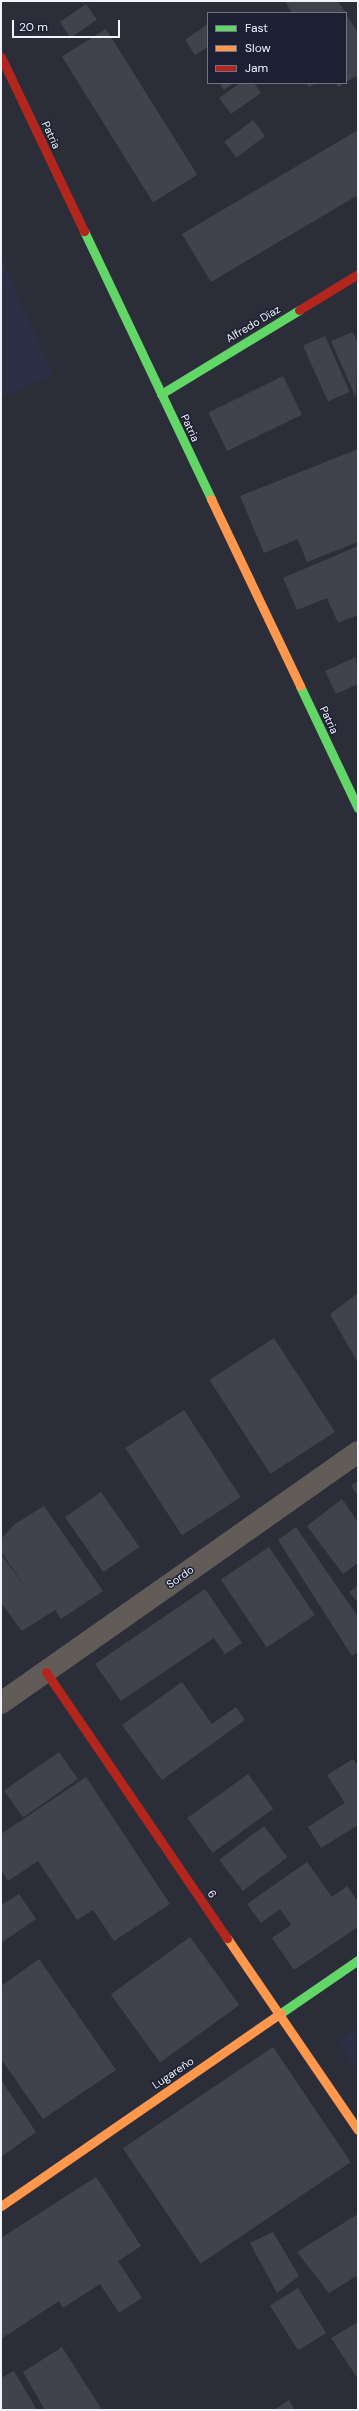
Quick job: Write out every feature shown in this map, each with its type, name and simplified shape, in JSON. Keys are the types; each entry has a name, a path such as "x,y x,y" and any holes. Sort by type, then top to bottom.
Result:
{"street":[{"name":"Patria","path":"1,57 358,808"},
{"name":"Alfredo Díaz","path":"161,394 358,274"},
{"name":"Sordo","path":"1,1703 358,1452"},
{"name":"6","path":"46,1672 358,2130"},
{"name":"Lugareño","path":"1,2206 358,1960"}],"shaded area":[{"path":"1,258 53,375 1,397"},
{"path":"358,2027 358,2071 338,2042"}],"building":[{"path":"285,1 338,1 345,12 291,12"},
{"path":"86,4 97,20 71,38 60,22"},
{"path":"347,16 358,33 358,75 347,81"},
{"path":"207,25 207,48 195,55 185,40"},
{"path":"106,29 197,175 153,202 62,57"},
{"path":"220,84 233,84 224,90"},
{"path":"239,84 255,84 261,93 231,114 219,98"},
{"path":"307,84 314,84 309,87"},
{"path":"253,120 265,136 236,158 224,142"},
{"path":"358,130 358,195 211,282 182,234"},
{"path":"353,332 358,343 356,398 331,341"},
{"path":"325,336 350,392 328,401 303,346"},
{"path":"283,376 302,415 227,451 208,412"},
{"path":"358,449 358,542 307,562 298,539 264,553 240,496"},
{"path":"358,546 358,615 338,623 327,598 297,610 283,578"},
{"path":"356,657 358,684 336,694 325,671"},
{"path":"358,1293 358,1363 330,1314"},
{"path":"274,1338 335,1432 270,1474 209,1380"},
{"path":"184,1410 241,1497 182,1535 125,1448"},
{"path":"358,1481 358,1496 351,1486"},
{"path":"101,1492 139,1547 103,1572 65,1517"},
{"path":"342,1499 358,1522 358,1563 343,1574 307,1526"},
{"path":"44,1506 103,1591 61,1619 55,1610 22,1631 1,1603 1,1554 26,1589 1,1551 1,1539 15,1524"},
{"path":"296,1527 358,1617 358,1652 352,1656 278,1540"},
{"path":"269,1547 315,1615 267,1647 221,1579"},
{"path":"358,1585 358,1603 349,1592"},
{"path":"205,1589 242,1643 225,1654 214,1638 121,1701 95,1664"},
{"path":"182,1682 212,1724 236,1707 245,1720 162,1780 122,1725"},
{"path":"59,1752 78,1779 23,1817 4,1790"},
{"path":"353,1759 358,1766 358,1825 321,1848 308,1827 345,1803 327,1775"},
{"path":"248,1774 273,1809 213,1853 187,1818"},
{"path":"86,1777 170,1904 114,1941 93,1910 77,1920 38,1861 8,1881 1,1870 1,1834"},
{"path":"264,1826 287,1857 243,1891 219,1860"},
{"path":"307,1862 332,1897 347,1886 358,1902 358,1927 294,1970 272,1938 291,1925 280,1909 261,1923 247,1904"},
{"path":"19,1894 36,1919 1,1943 1,1905"},
{"path":"190,1937 239,2005 160,2063 111,1995"},
{"path":"39,1959 116,2070 43,2119 1,2059 1,1986"},
{"path":"273,2047 351,2162 201,2263 123,2148"},
{"path":"1,2080 36,2132 1,2157"},
{"path":"96,2177 141,2246 118,2261 142,2298 119,2313 100,2284 63,2308 59,2301 1,2339 1,2238"},
{"path":"358,2214 358,2275 329,2293 297,2252"},
{"path":"273,2232 299,2276 277,2293 250,2243"},
{"path":"298,2288 326,2333 298,2350 270,2305"},
{"path":"358,2322 358,2379 331,2338"},
{"path":"62,2347 102,2410 45,2410 23,2372"},
{"path":"14,2371 37,2410 1,2410 1,2378"},
{"path":"289,2400 295,2410 274,2410"}],"traffic: fast":[{"path":"84,231 211,499"},
{"path":"161,394 299,310"},
{"path":"300,686 358,808"},
{"path":"281,2013 358,1960"}],"traffic: slow":[{"path":"211,499 300,686"},
{"path":"227,1938 358,2130"},
{"path":"1,2206 281,2013"}],"traffic: jam":[{"path":"1,57 84,231"},
{"path":"299,310 358,274"},
{"path":"46,1672 227,1938"}]}
